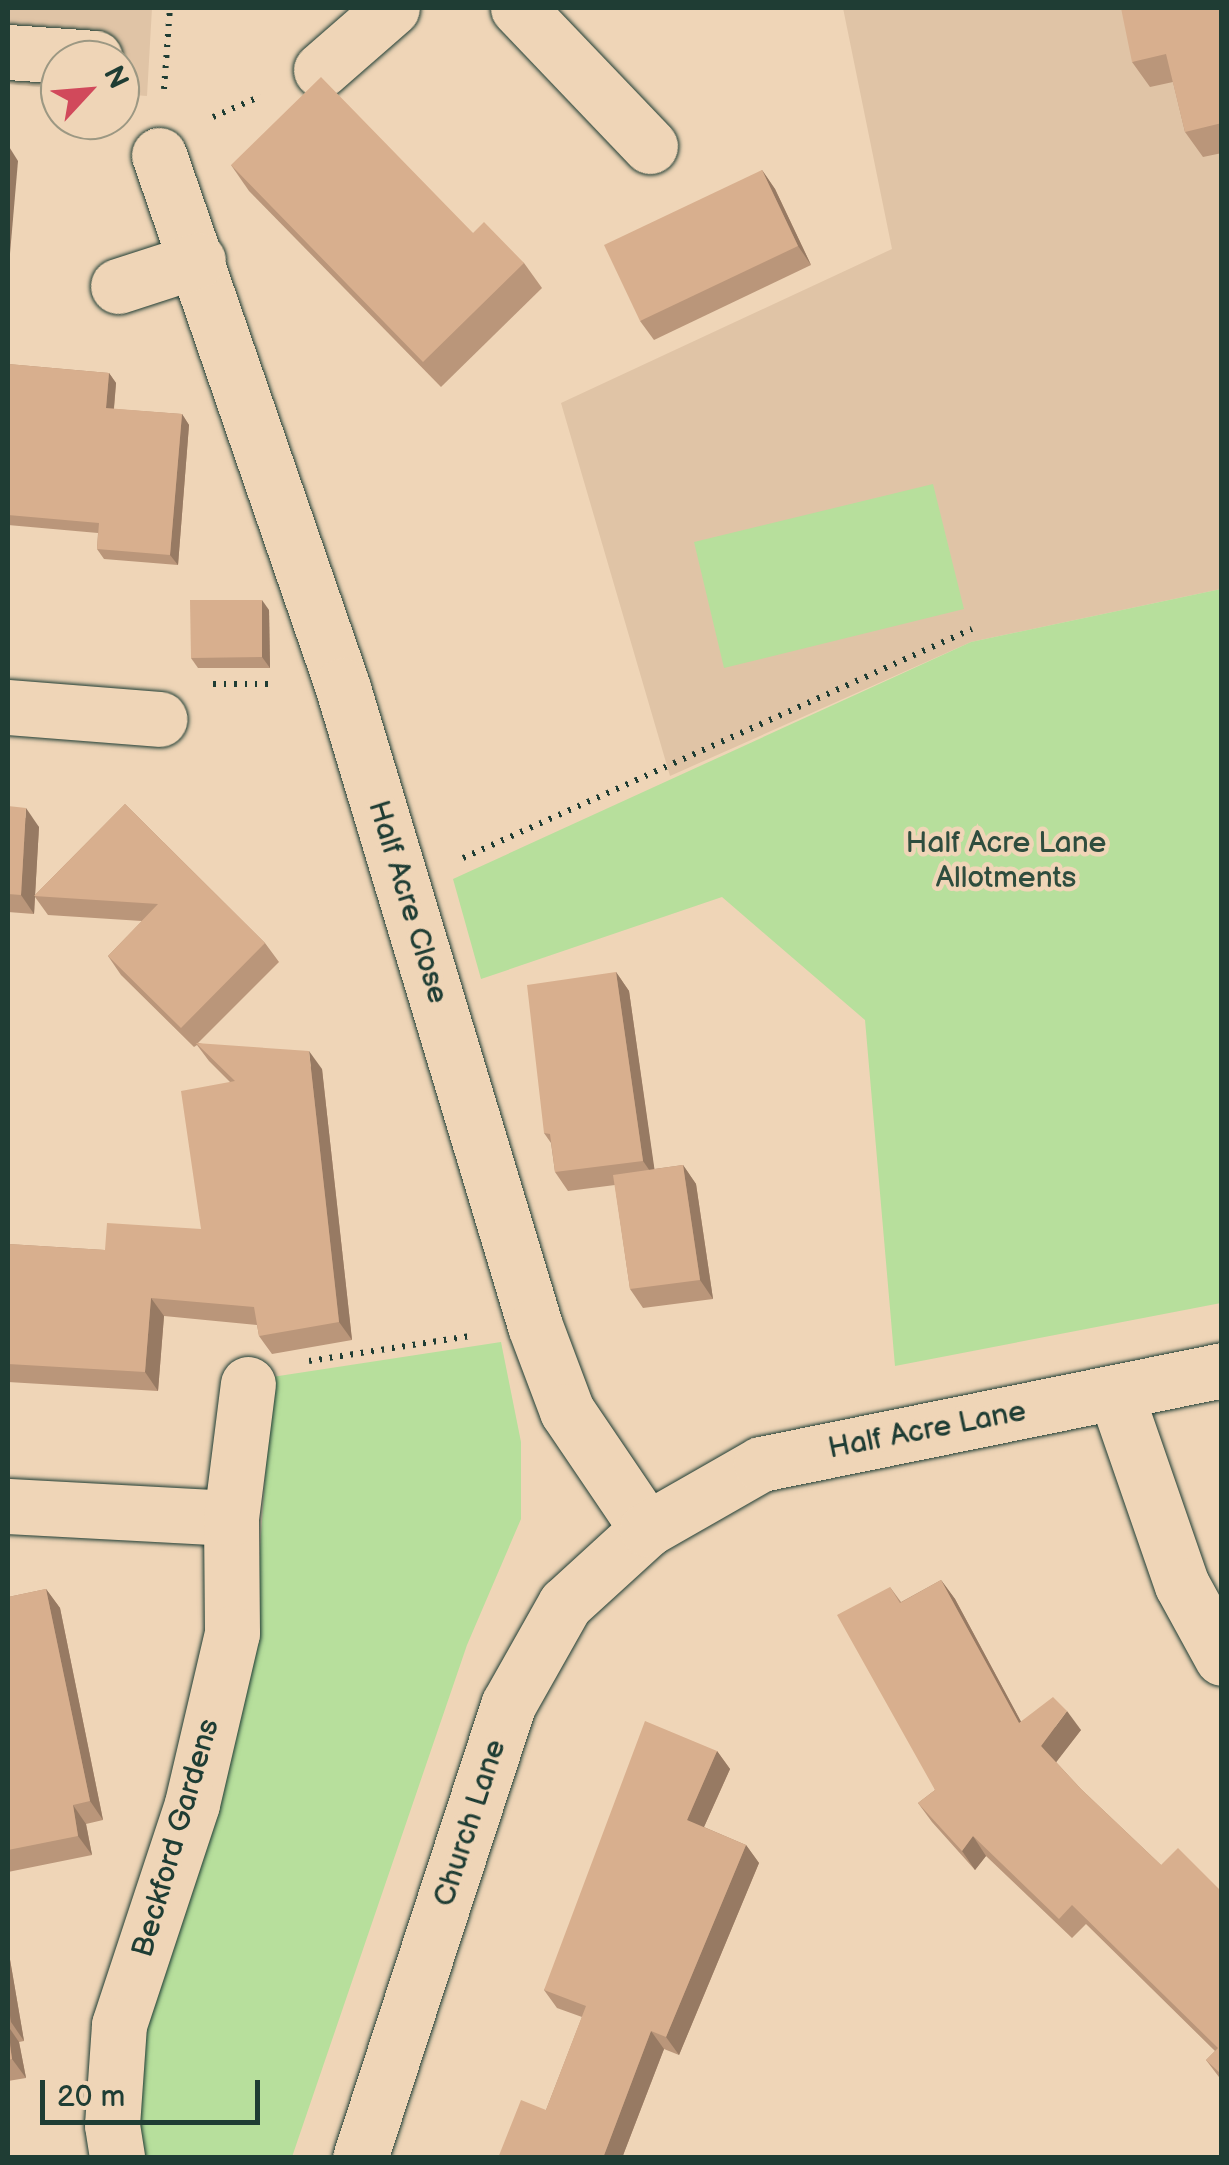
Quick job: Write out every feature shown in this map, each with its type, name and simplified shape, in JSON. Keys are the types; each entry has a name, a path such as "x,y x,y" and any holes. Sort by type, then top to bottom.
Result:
{"street":[{"path":"321,70 392,8"},
{"path":"518,8 650,146"},
{"path":"8,52 40,54"},
{"name":"Half Acre Close","path":"159,155 342,685 535,1326 567,1411 648,1528"},
{"path":"118,286 198,260"},
{"path":"8,707 160,718"},
{"name":"Half Acre Lane","path":"648,1528 761,1464 1222,1370"},
{"name":"Beckford Gardens","path":"118,2158 112,2125 119,2025 192,1804 232,1633 231,1518 248,1384"},
{"path":"1115,1392 1182,1585 1222,1658"},
{"path":"8,1506 231,1518"},
{"name":"Church Lane","path":"360,2158 508,1705 565,1604 648,1528"}],"path":[{"path":"159,155 170,8"},
{"path":"403,885 972,629"},
{"path":"160,718 193,684 342,685"},
{"path":"248,1384 275,1366 535,1326"}],"shaded area":[{"path":"8,8 152,8 147,96 140,95 140,40 40,40 40,87 8,84"},
{"path":"843,8 1221,8 1221,589 971,642 670,776 561,403 892,249"}],"green space":[{"path":"933,484 964,609 724,668 694,542"},
{"name":"Half Acre Lane Allotments","path":"1221,589 1221,1303 895,1366 865,1020 722,897 481,979 453,879 971,642"},
{"path":"501,1342 521,1442 521,1519 467,1645 292,2157 141,2158 139,2079 152,2000 253,1651 272,1377"}],"building":[{"path":"1121,8 1222,8 1222,123 1185,132 1166,54 1132,62"},
{"path":"321,77 473,233 484,222 524,263 423,362 231,165"},
{"path":"762,170 798,246 640,321 604,245"},
{"path":"8,364 109,373 106,408 182,414 170,555 97,549 99,523 8,515"},
{"path":"190,600 262,600 262,657 191,658"},
{"path":"125,804 265,943 181,1028 108,956 158,904 34,896"},
{"path":"8,806 26,808 21,895 8,894"},
{"path":"616,972 643,1161 555,1172 550,1134 544,1133 527,985"},
{"path":"196,1043 309,1051 339,1322 259,1336 254,1307 151,1298 145,1372 8,1364 8,1244 105,1250 107,1223 201,1229 181,1091 235,1081"},
{"path":"683,1165 700,1280 630,1289 613,1175"},
{"path":"941,1580 1019,1723 1053,1697 1067,1711 1041,1746 1161,1865 1178,1848 1222,1892 1222,2075 1206,2060 1218,2048 1072,1905 1059,1919 973,1836 962,1851 918,1803 935,1790 837,1615 890,1587 900,1603"},
{"path":"46,1589 90,1801 73,1805 78,1836 8,1850 8,1597"},
{"path":"645,1721 717,1751 687,1820 746,1845 666,2037 651,2031 603,2158 498,2158 521,2100 546,2110 586,2006 544,1990"}]}
